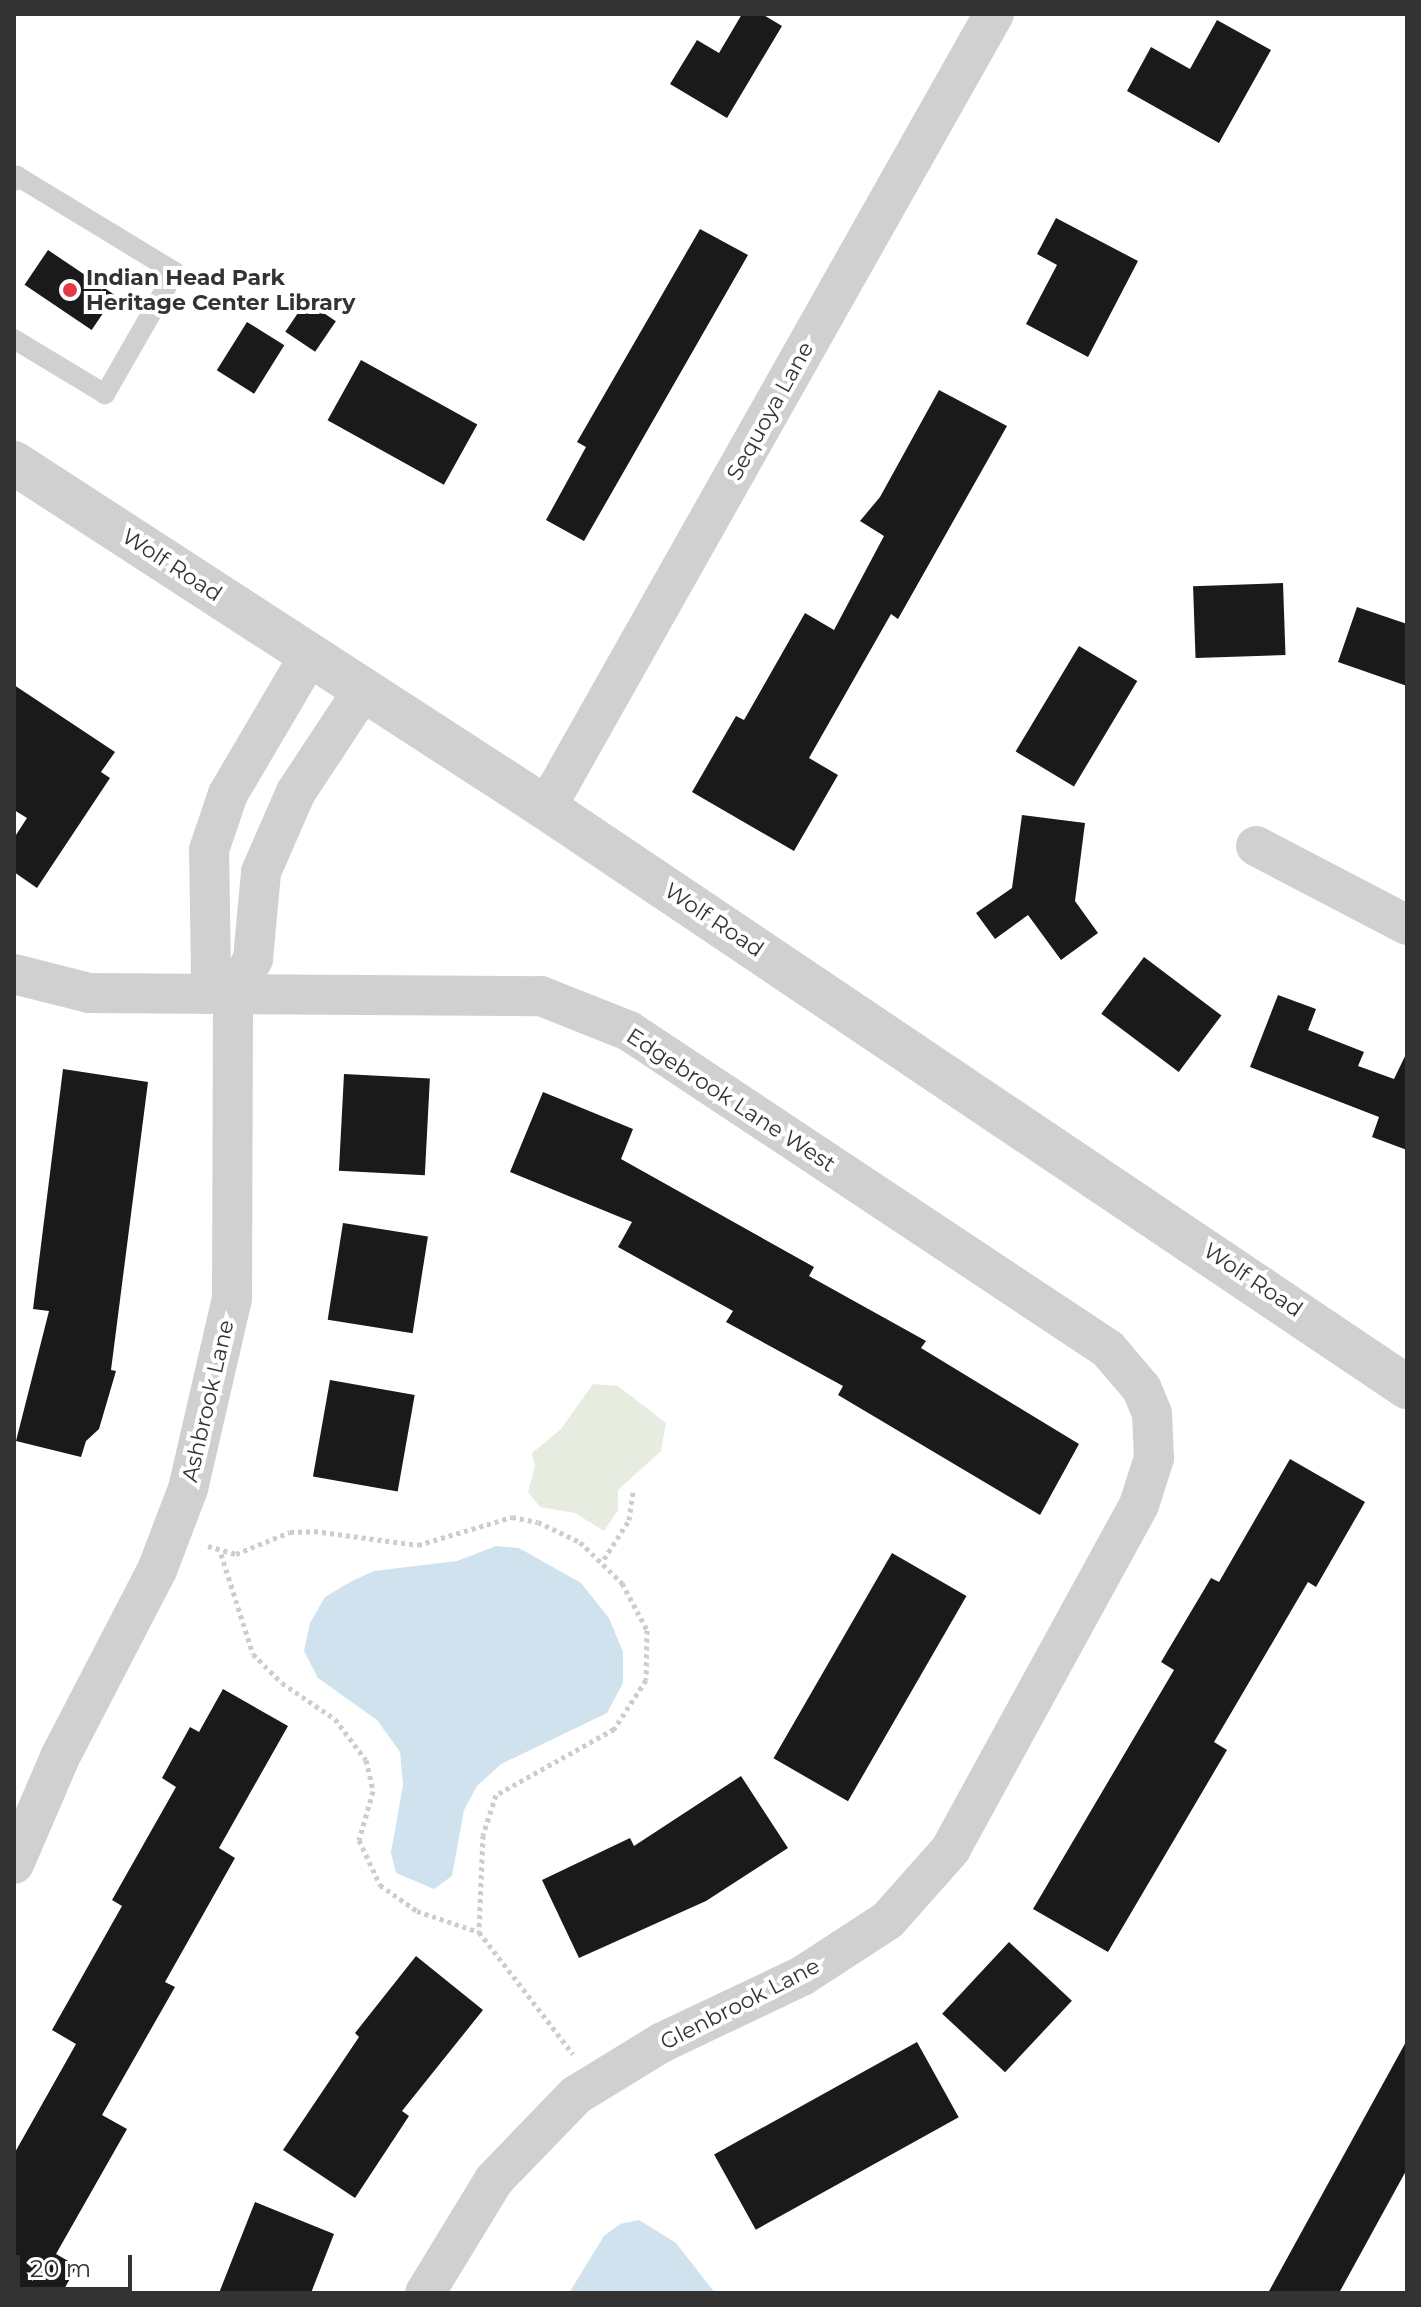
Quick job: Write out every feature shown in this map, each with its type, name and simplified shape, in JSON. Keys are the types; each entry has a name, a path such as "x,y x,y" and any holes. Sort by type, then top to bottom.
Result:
{"street":[{"name":"Sequoya Lane","path":"546,808 994,14"},
{"name":"Wolf Road","path":"14,463 546,808 1407,1387"},
{"path":"233,996 211,973 209,850 228,794 310,654"},
{"name":"Ashbrook Lane","path":"14,1864 174,1527 208,1419 232,1298 233,996 253,959 261,872 296,792 364,689"},
{"path":"1256,846 1407,925"},
{"name":"Edgebrook Lane West","path":"14,974 89,993 541,996 629,1031 1108,1349 1142,1389 1156,1439"},
{"name":"Glenbrook Lane","path":"425,2293 494,2180 595,2084 661,2043 802,1976 888,1920 951,1849 1139,1505 1156,1439"}],"lane":[{"path":"14,181 17,176 175,272 105,394 14,339"}],"path":[{"path":"604,1559 629,1520 633,1491"},
{"path":"221,1554 290,1532 418,1545 512,1517 557,1529 604,1559 647,1630 646,1680 614,1729 496,1795 483,1835 479,1932"},
{"path":"174,1527 221,1554 253,1654 335,1719 366,1760 373,1791 359,1840 380,1885 417,1911 479,1932 595,2084"}],"shaded area":[{"path":"593,1384 618,1386 666,1423 661,1451 618,1490 618,1510 604,1531 575,1513 540,1507 528,1492 535,1467 532,1453 561,1429"}],"water":[{"path":"496,1546 519,1548 581,1583 609,1618 623,1652 623,1683 607,1713 501,1764 477,1786 464,1810 452,1876 434,1889 396,1873 391,1853 403,1785 400,1752 377,1720 318,1678 304,1651 310,1623 325,1597 352,1581 374,1571 457,1561"},
{"path":"639,2220 676,2243 715,2293 569,2293 604,2236 620,2224"}],"building":[{"path":"742,14 762,14 782,26 727,118 670,84 697,40 719,53"},
{"path":"1217,20 1271,50 1219,143 1127,91 1151,47 1190,69"},
{"path":"1056,218 1138,261 1088,357 1026,324 1057,265 1037,254"},
{"path":"700,229 748,255 584,541 546,520 586,447 577,442"},
{"name":"Indian Head Park Heritage Center Library","path":"48,250 115,295 92,330 25,285"},
{"path":"306,301 336,321 315,352 285,332"},
{"path":"247,322 284,345 254,394 217,370"},
{"path":"361,360 477,424 444,485 328,420"},
{"path":"939,390 1007,426 898,619 891,614 809,758 838,775 794,851 692,792 736,716 744,720 805,613 834,630 884,536 860,521 880,497"},
{"path":"1283,583 1286,655 1196,658 1193,586"},
{"path":"1357,607 1407,624 1407,686 1338,662"},
{"path":"1079,646 1137,681 1074,786 1016,751"},
{"path":"14,685 115,752 101,772 110,778 37,888 14,872 14,838 27,818 14,810"},
{"path":"1022,815 1085,823 1075,901 1098,933 1061,960 1028,915 995,939 976,913 1012,888"},
{"path":"1144,957 1221,1015 1179,1072 1101,1014"},
{"path":"1278,995 1316,1009 1308,1030 1364,1052 1358,1066 1394,1079 1407,1052 1407,1150 1372,1137 1379,1117 1250,1067"},
{"path":"63,1069 148,1082 111,1370 116,1371 99,1429 86,1441 81,1457 16,1441 49,1311 33,1309"},
{"path":"344,1074 430,1079 425,1175 339,1171"},
{"path":"543,1092 633,1129 621,1159 814,1267 809,1276 926,1341 921,1348 1079,1444 1040,1515 838,1395 843,1386 726,1322 733,1311 618,1247 632,1222 510,1172"},
{"path":"343,1223 428,1236 413,1333 328,1320"},
{"path":"330,1380 415,1395 398,1491 313,1477"},
{"path":"1290,1459 1365,1502 1316,1587 1308,1582 1214,1742 1227,1750 1108,1952 1033,1909 1174,1670 1161,1662 1211,1578 1219,1582"},
{"path":"892,1553 966,1596 848,1801 774,1758"},
{"path":"223,1689 288,1726 219,1848 235,1858 165,1982 175,1987 102,2115 127,2129 56,2254 77,2266 62,2293 14,2293 14,2154 76,2044 52,2030 122,1906 112,1900 176,1787 162,1778 190,1727 199,1732"},
{"path":"741,1776 788,1848 706,1901 579,1958 542,1880 630,1838 634,1846"},
{"path":"1009,1942 1072,2001 1005,2072 942,2014"},
{"path":"416,1956 483,2010 402,2111 409,2116 355,2198 283,2150 359,2037 355,2033"},
{"path":"1407,2040 1407,2169 1339,2293 1268,2293"},
{"path":"917,2042 959,2117 756,2230 714,2154"},
{"path":"255,2202 334,2234 311,2293 219,2293"}],"place":[{"name":"Indian Head Park Heritage Center Library","path":"70,290"}]}
